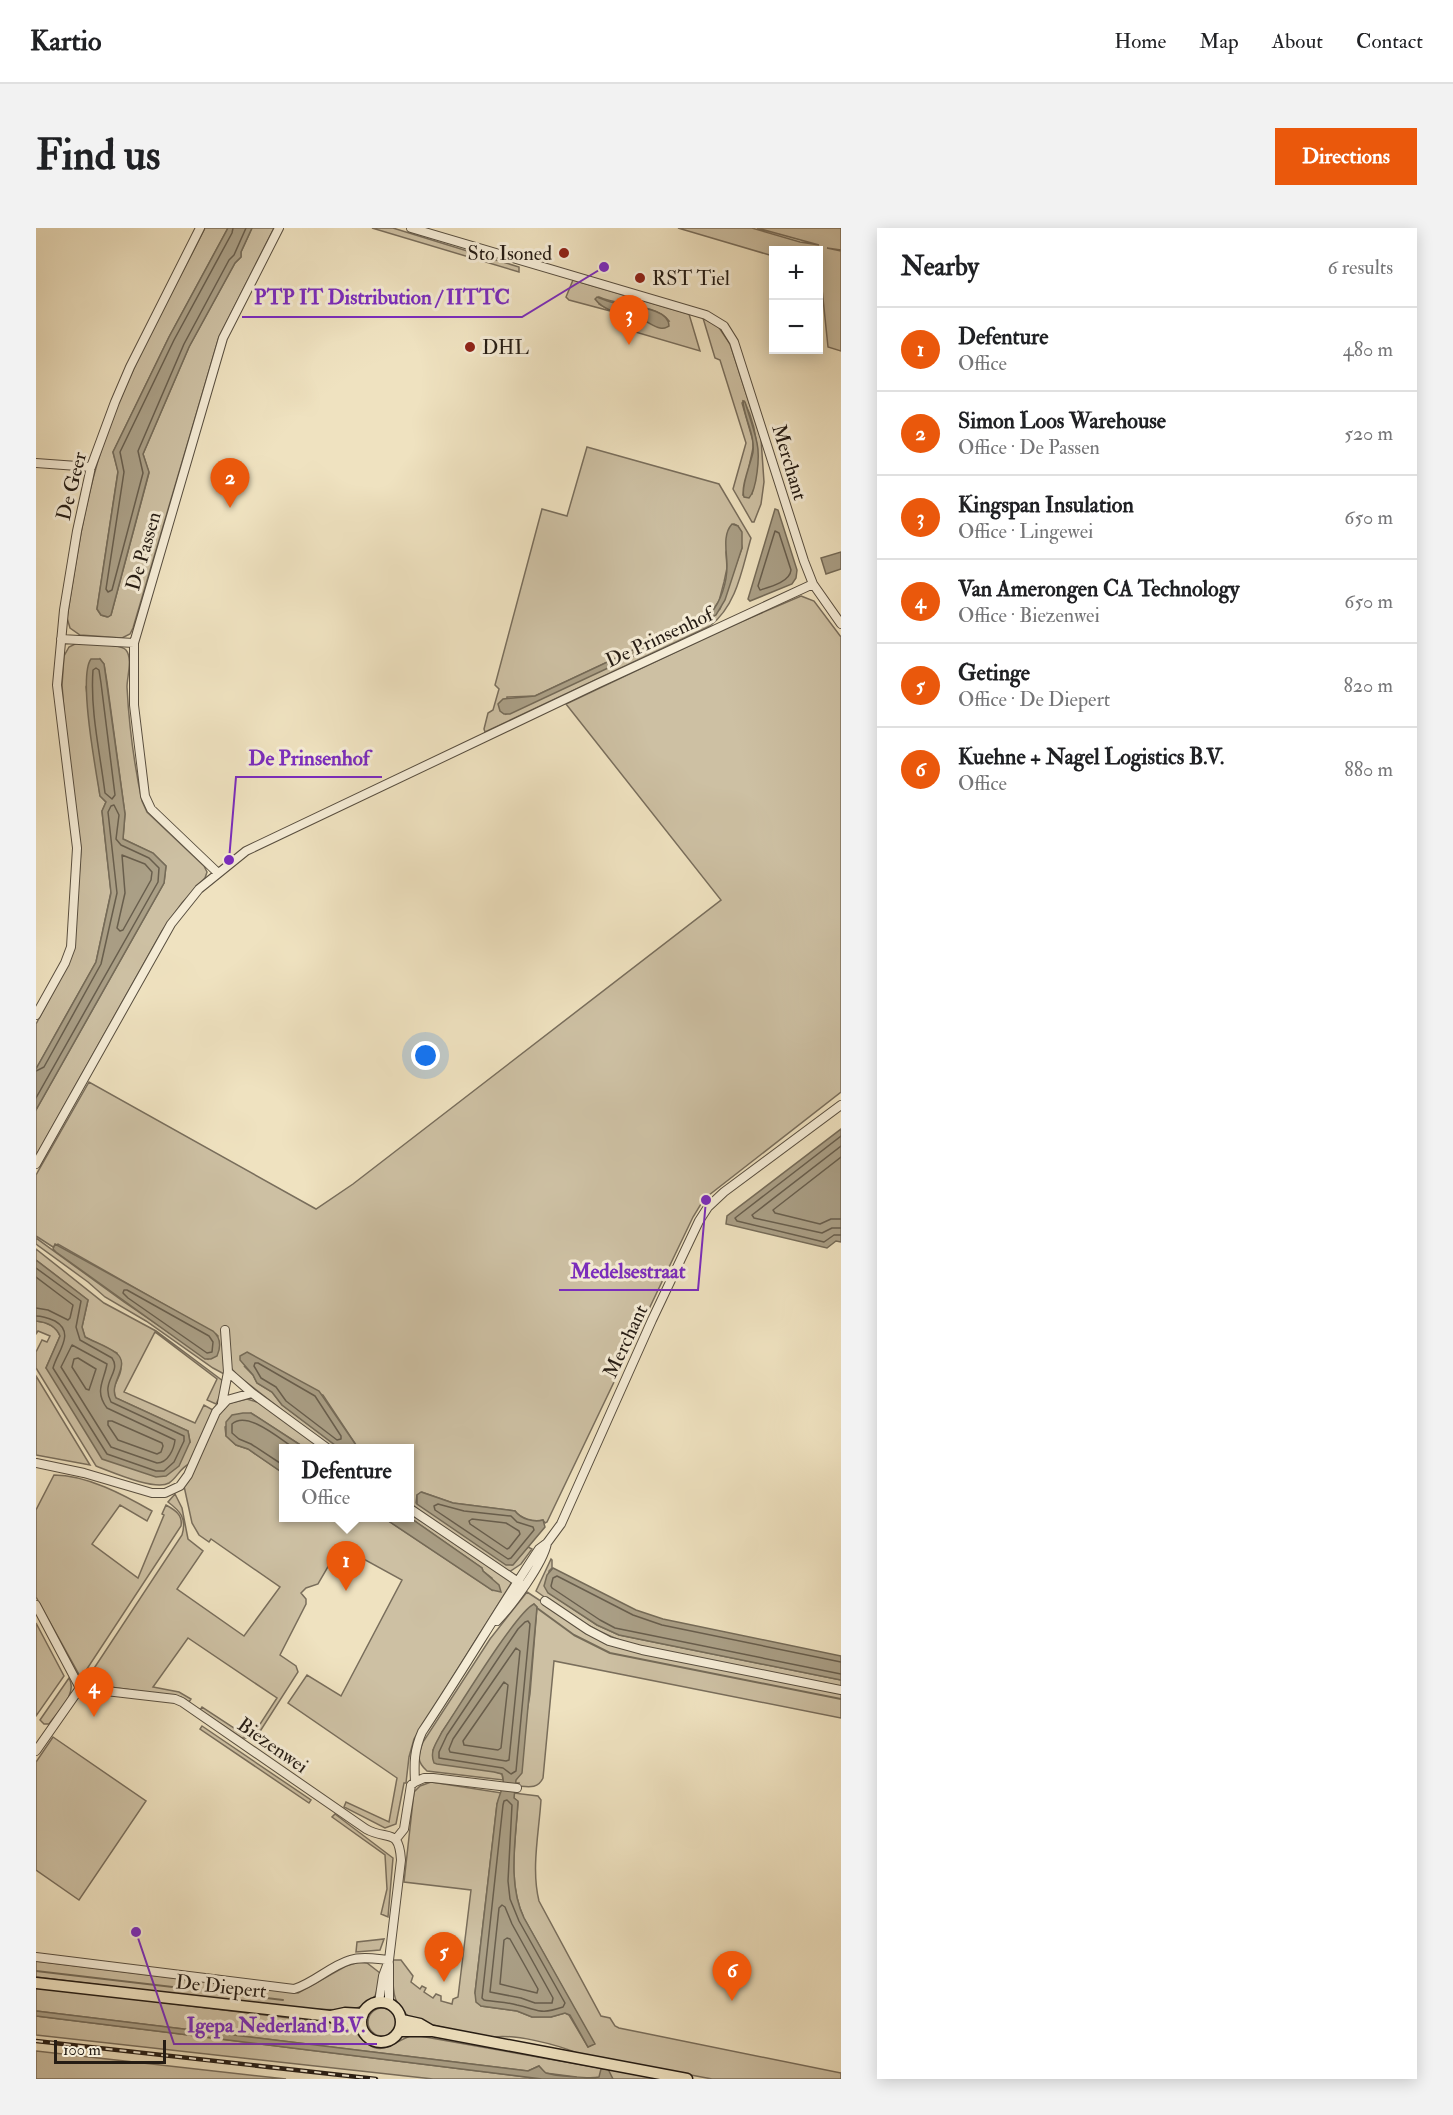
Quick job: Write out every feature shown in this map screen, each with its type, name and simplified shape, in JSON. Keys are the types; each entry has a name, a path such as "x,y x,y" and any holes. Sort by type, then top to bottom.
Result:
{"main road":[{"name":"De Diepert","path":"36,1983 330,2016 343,2022 362,2019"},
{"path":"384,2003 398,2010 401,2025 391,2040 378,2042 367,2036 362,2019 369,2006 384,2003"},
{"path":"401,2025 420,2024 434,2031 687,2079"}],"street":[{"name":"De Geer","path":"36,1015 71,946 77,848 57,685 64,610 77,531 91,467 130,367 200,228"},
{"name":"De Passen","path":"218,873 151,809 145,796 134,705 134,643 223,338 279,228"},
{"name":"Merchant","path":"411,228 706,315 724,326 734,342 813,584 841,624"},
{"path":"36,463 91,467"},
{"name":"De Prinsenhof","path":"36,1164 171,924 199,890 246,851 813,584"},
{"path":"61,639 134,643"},
{"name":"Merchant","path":"415,1782 413,1760 415,1747 422,1732 490,1629 507,1610 520,1584 545,1552 547,1543 561,1524 699,1221 708,1207 724,1192 841,1105"},
{"path":"36,1463 84,1473 152,1493 165,1493 180,1486 188,1475 222,1403 228,1372 225,1330"},
{"path":"228,1372 320,1444"},
{"path":"222,1403 252,1393"},
{"path":"414,1511 520,1584"},
{"path":"545,1601 588,1630 609,1641 642,1650 841,1690"},
{"path":"36,1605 80,1688 36,1751"},
{"name":"Biezenwei","path":"80,1688 175,1699 182,1702 366,1829 396,1839"},
{"path":"384,2003 391,1977 389,1960 401,1860 400,1845 396,1839 404,1829 411,1785 424,1778 433,1778 517,1788"},
{"path":"36,1957 294,1989 304,1986 349,1960 389,1960"}],"shaded area":[{"path":"205,228 228,228 169,337 113,452 118,471 97,609 101,615 107,617 111,615 149,473 143,454 189,347 235,263 241,257 252,228 274,228 219,337 133,628 130,634 122,638 80,635 70,628 67,618 85,511 102,448 136,364"},
{"path":"372,228 393,228 519,267 519,272"},
{"path":"678,228 752,228 819,245 757,228 841,228 841,250 827,248 841,251 841,351 828,347 823,298 823,246 769,246 769,255"},
{"path":"573,280 689,314 700,351 632,331 635,319 649,322 669,321 656,311 599,297 599,304 614,312 569,300 566,297"},
{"path":"703,318 718,326 730,344 761,439 764,482 761,504 754,522 733,489 746,443 720,360 715,358","holes":["744,401 753,423 757,459 752,494 743,495 753,448 742,403"]},
{"path":"587,447 719,484 751,538 737,586 727,608 710,626 485,732 488,713 493,710 499,689 495,685 542,509 567,516","holes":["734,524 738,526 742,548 720,609 687,631 506,714 507,697 535,696 710,614 719,601 727,568 726,552"]},
{"path":"801,596 814,601 841,637 841,1092 704,1199 693,1217 547,1522 528,1519 515,1511 453,1503 422,1492 417,1495 416,1503 512,1565 528,1547 532,1549 521,1564 509,1572 414,1508 414,1444 355,1444 323,1395 244,1366 257,1383 272,1392 282,1405 334,1444 326,1444 237,1375 231,1368 223,1345 224,1374 146,1321 105,1297 36,1244 36,1238 208,1359 218,1336 216,1334 58,1244 53,1247 36,1236 36,1175 89,1082 316,1209 353,1184 721,900 566,704 724,629"},
{"path":"77,643 111,645 126,650 129,663 127,687 131,730 142,801 147,812 204,866 207,872 205,878 182,903 162,931 36,1156 36,1110 164,883 166,866 153,853 123,839 125,814 107,682 104,664 100,659 86,687 100,796 106,802 102,811 111,892 96,962 36,1069 36,1024 67,966 74,947 81,849 66,737 62,685 64,656 69,647"},
{"path":"36,1249 104,1303 156,1331 223,1381 216,1404 207,1400 217,1379 155,1332 124,1392 195,1423 204,1405 213,1410 189,1464 169,1483 154,1485 144,1483 96,1466 36,1368 36,1352 42,1340 47,1342 50,1336 38,1331 36,1334 36,1321 50,1325 60,1336 46,1368 190,1442 188,1431 116,1398 114,1390 121,1369 117,1353 85,1337 82,1327 88,1300 36,1260"},
{"path":"36,1376 90,1465 36,1455"},
{"path":"247,1399 260,1403 316,1444 299,1444 251,1413 225,1427 226,1436 236,1445 248,1449 279,1470 279,1522 390,1522 492,1590 492,1578 482,1568 414,1520 414,1514 512,1582 414,1739 396,1824 385,1828 344,1807 346,1802 389,1822 397,1778 288,1703 307,1675 341,1696 402,1580 340,1546 318,1584 306,1588 301,1593 306,1599 306,1604 280,1655 296,1666 298,1672 254,1738 242,1738 200,1710 202,1707 246,1736 255,1732 277,1698 188,1638 153,1687 179,1692 191,1699 189,1702 181,1697 85,1682 182,1535 183,1519 168,1502 175,1494 182,1508 188,1539 203,1551 177,1589 244,1636 280,1587 211,1539 209,1542 199,1535 192,1523 184,1486 218,1415 226,1404"},
{"path":"54,1475 92,1482 152,1511 147,1521 120,1505 92,1544 138,1578 166,1505 178,1513 181,1519 181,1526 81,1678 36,1597 36,1510"},
{"path":"551,1559 552,1568 549,1571 548,1592 597,1625 619,1635 841,1680 841,1687 639,1647 610,1636 573,1616 536,1591"},
{"path":"527,1592 597,1638 841,1693 841,1718 554,1661 543,1778 536,1786 518,1786 519,1783 515,1783 530,1694 537,1607 534,1604 514,1626 442,1732 433,1750 502,1774 503,1780 427,1771 419,1758 423,1742 490,1639"},
{"path":"36,1623 64,1676 36,1716"},
{"path":"69,1678 71,1690 69,1696 49,1724 44,1724 40,1720"},
{"path":"202,1726 311,1800 309,1803 200,1729"},
{"path":"53,1737 146,1801 79,1900 36,1870 36,1762"},
{"path":"431,1782 502,1793 497,1804 475,1993 481,2006 517,2011 532,2017 551,2017 565,2013 569,2015 588,2047 594,2044 519,1905 514,1876 518,1802 514,1798 514,1793 538,1796 541,1800 536,1850 539,1901 601,2016 610,2018 619,2028 841,2073 841,2079 712,2079 580,2054 534,2040 509,2037 488,2038 416,2021 407,2015 394,1995 393,1960 401,1960 413,1976 411,1982 420,1989 422,1986 426,1988 424,1992 433,1998 436,1994 441,1996 441,2001 452,2004 453,1999 458,1997 471,1890 404,1882 414,1792 420,1786"},
{"path":"335,1814 393,1858 388,1917 381,1914 387,1889 385,1855 332,1817"},
{"path":"384,1939 380,1950 356,1952 357,1942"},
{"path":"36,1961 298,1993 346,1966 359,1962 367,1963 380,1973 375,1996 365,2005 351,2010 298,2009 36,1977"},
{"path":"36,1987 347,2025 366,2043 375,2048 386,2047 414,2035 662,2079 576,2079 576,2077 545,2073 539,2066 528,2071 36,2011"},
{"path":"382,2008 392,2012 396,2022 392,2032 382,2036 372,2032 368,2022 372,2012"},
{"path":"36,2016 542,2079 433,2079 36,2035"},
{"path":"36,2051 286,2079 36,2079"}],"water":[{"path":"228,228 252,228 241,257 235,263 189,347 143,454 149,472 111,615 108,617 101,615 97,609 118,472 113,452 169,337"},
{"path":"597,297 613,303 656,311 663,315 669,326 658,328 647,322 612,311 599,304 595,299"},
{"path":"743,401 758,449 756,480 749,498 744,497 743,488 753,445"},
{"path":"775,509 778,510 797,570 796,578 792,584 750,601 748,599"},
{"path":"732,524 738,526 742,532 742,548 725,600 716,615 687,631 510,714 500,711 498,704 503,699 535,696 710,614 725,585 726,538"},
{"path":"841,552 841,569 826,574 821,558"},
{"path":"91,659 100,659 104,664 125,814 123,839 153,853 166,866 164,883 36,1110 36,1069 96,962 111,893 102,811 106,802 100,796 87,703 87,669"},
{"path":"841,1129 841,1242 836,1241 827,1248 726,1224 727,1216"},
{"path":"55,1244 213,1331 220,1343 217,1356 205,1359 56,1252 53,1249"},
{"path":"36,1260 88,1300 82,1327 85,1337 109,1348 116,1353 122,1363 115,1386 116,1398 188,1431 190,1442 179,1466 166,1476 156,1477 102,1459 46,1368 60,1336 50,1325 36,1321"},
{"path":"247,1352 319,1391 355,1444 334,1444 282,1405 272,1392 257,1383 240,1360 240,1356"},
{"path":"251,1413 299,1444 279,1444 279,1470 248,1449 236,1445 226,1436 226,1422 232,1415"},
{"path":"421,1492 453,1503 515,1511 528,1520 543,1520 545,1527 513,1565 506,1565 417,1504 417,1495"},
{"path":"414,1520 482,1568 499,1585 501,1592 492,1590 390,1522"},
{"path":"553,1568 636,1610 663,1619 841,1656 841,1680 619,1635 597,1625 548,1593 544,1586 547,1575"},
{"path":"534,1604 537,1607 522,1773 516,1780 514,1798 518,1801 514,1876 524,1918 595,2044 588,2047 570,2015 565,2013 551,2017 532,2017 517,2011 481,2006 476,2002 475,1993 497,1804 503,1778 502,1774 494,1772 437,1764 433,1759 436,1743 473,1684 514,1624"},
{"path":"36,2011 528,2071 539,2066 546,2073 565,2076 599,2077 601,2069 608,2069 613,2079 542,2079 36,2016"}],"waterway":[{"path":"537,1608 574,1635 610,1653 841,1699"},
{"path":"36,1971 283,2000"}],"railway":[{"path":"36,2041 376,2079"}],"place":[{"name":"Sto Isoned","path":"564,253"},
{"name":"PTP IT Distribution / IITTC","path":"604,267"},
{"name":"RST Tiel","path":"640,278"},
{"name":"Kingspan Insulation","path":"629,345"},
{"name":"DHL","path":"470,347"},
{"name":"Simon Loos Warehouse","path":"230,508"},
{"name":"De Prinsenhof","path":"229,860"},
{"name":"Medelsestraat","path":"706,1200"},
{"name":"Defenture","path":"346,1591"},
{"name":"Van Amerongen CA Technology","path":"94,1717"},
{"name":"Igepa Nederland B.V.","path":"136,1932"},
{"name":"Getinge","path":"444,1982"},
{"name":"Kuehne + Nagel Logistics B.V.","path":"732,2001"}]}
